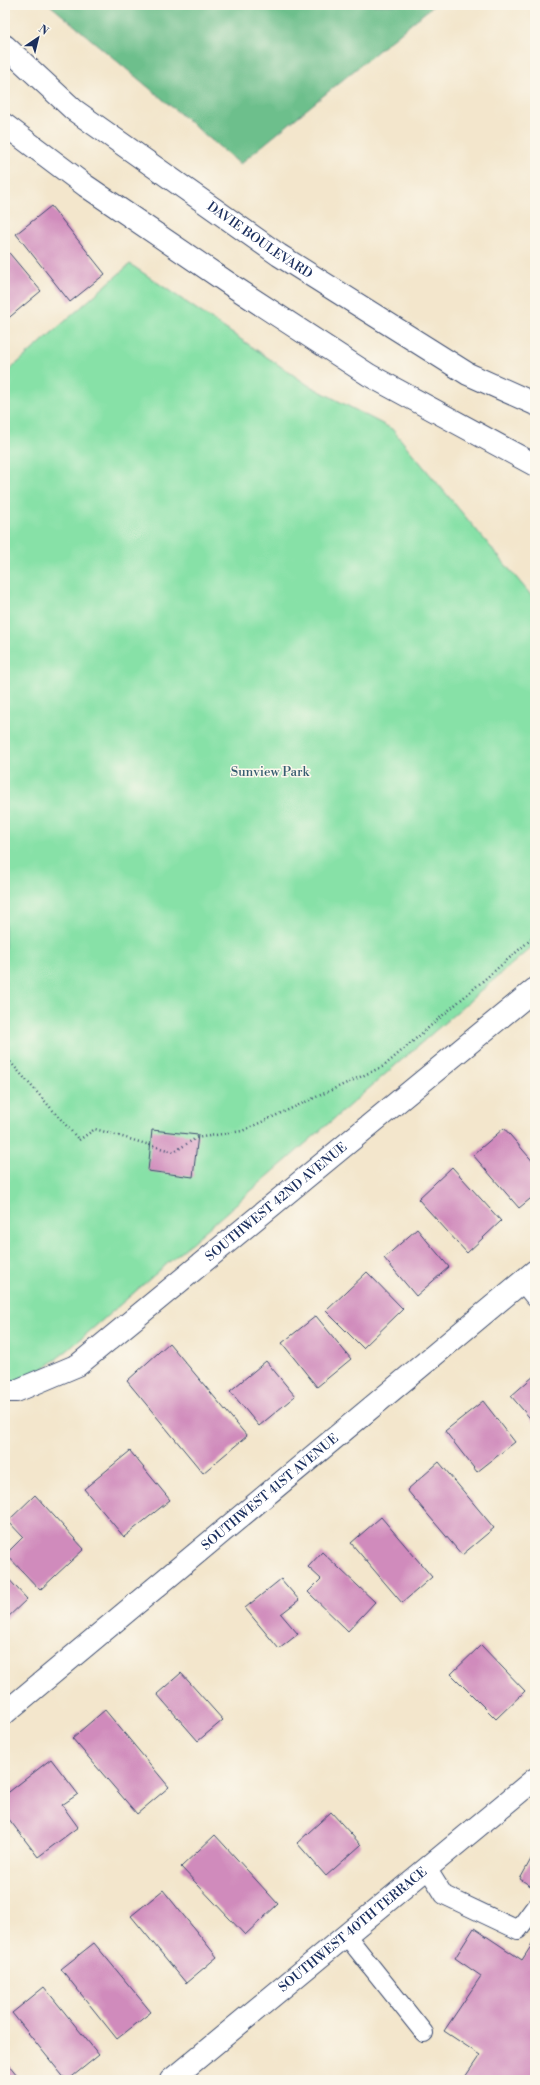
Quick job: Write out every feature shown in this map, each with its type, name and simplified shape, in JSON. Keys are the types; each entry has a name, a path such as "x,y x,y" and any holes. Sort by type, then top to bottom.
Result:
{"street":[{"name":"DAVIE BOULEVARD","path":"5,46 74,110 279,255 468,374 535,404"},
{"path":"5,125 86,186 234,287 369,375 535,465"},
{"name":"SOUTHWEST 42ND AVENUE","path":"5,1391 16,1391 78,1365 535,989"},
{"name":"SOUTHWEST 41ST AVENUE","path":"5,1713 531,1284"},
{"name":"SOUTHWEST 40TH TERRACE","path":"171,2080 535,1779"}],"lane":[{"path":"427,1868 444,1895 518,1930 535,1907"},
{"path":"346,1934 424,2033"}],"path":[{"path":"5,1056 79,1140 95,1129 174,1152 196,1138 242,1131 384,1066 535,936"}],"green space":[{"path":"50,5 434,5 240,164"},
{"name":"Sunview Park","path":"130,264 308,385 392,429 535,600 535,944 68,1350 5,1398 5,374"}],"building":[{"path":"51,206 105,274 70,302 16,234"},
{"path":"5,248 41,291 5,321"},
{"path":"504,1128 535,1164 535,1195 519,1208 473,1155"},
{"path":"152,1130 198,1135 193,1177 148,1171"},
{"path":"452,1167 501,1221 467,1253 418,1199"},
{"path":"417,1229 449,1267 416,1296 384,1258"},
{"path":"367,1272 403,1309 363,1348 326,1311"},
{"path":"316,1316 351,1359 317,1387 282,1343"},
{"path":"169,1343 247,1436 203,1473 127,1381"},
{"path":"266,1361 295,1396 259,1426 230,1391"},
{"path":"535,1375 535,1424 511,1396"},
{"path":"483,1401 515,1442 477,1472 445,1431"},
{"path":"130,1451 170,1500 124,1537 84,1489"},
{"path":"439,1462 494,1528 462,1555 407,1490"},
{"path":"35,1495 84,1549 40,1590 6,1554 23,1537 8,1521"},
{"path":"381,1517 432,1577 402,1603 351,1543"},
{"path":"322,1552 375,1602 348,1631 308,1592 321,1579 308,1567"},
{"path":"5,1575 27,1599 5,1620"},
{"path":"281,1579 299,1600 281,1614 298,1634 279,1649 245,1608"},
{"path":"481,1645 525,1691 496,1719 451,1674"},
{"path":"181,1673 223,1720 198,1741 157,1694"},
{"path":"105,1710 169,1787 137,1814 72,1738"},
{"path":"51,1759 78,1794 62,1805 78,1827 38,1857 5,1814 5,1795"},
{"path":"331,1812 361,1845 326,1876 297,1843"},
{"path":"215,1835 278,1904 245,1935 181,1867"},
{"path":"535,1852 535,1889 520,1879"},
{"path":"163,1890 217,1957 186,1983 131,1916"},
{"path":"474,1928 522,1960 535,1940 535,2080 463,2080 480,2055 444,2031 481,1976 455,1958"},
{"path":"94,1943 151,2012 117,2039 61,1969"},
{"path":"44,1987 99,2055 68,2080 66,2080 12,2013"},
{"path":"5,2060 21,2080 5,2080"}]}
